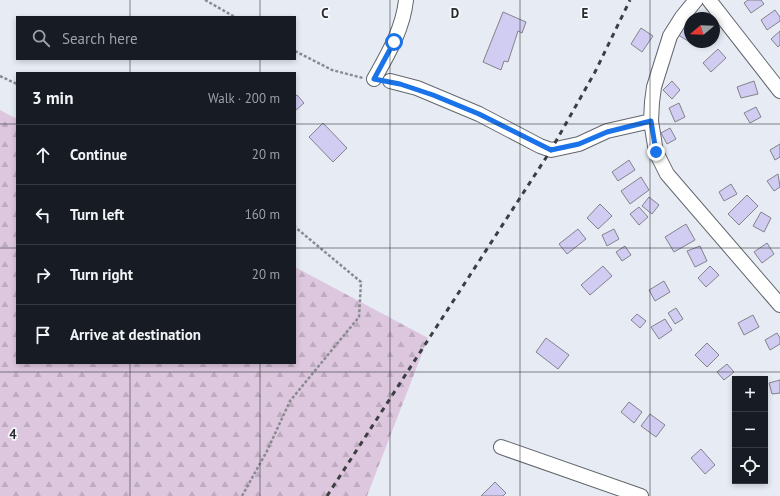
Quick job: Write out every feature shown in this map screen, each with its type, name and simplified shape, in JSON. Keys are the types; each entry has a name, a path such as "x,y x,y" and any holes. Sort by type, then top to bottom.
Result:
{"street":[{"path":"374,79 394,42 404,15 406,0"},
{"path":"696,0 682,17 670,36 654,88 651,121 656,152 667,174 780,305"},
{"path":"709,0 780,91"},
{"path":"390,82 417,88 479,114 551,150 579,144 607,132 651,121"},
{"path":"501,447 641,496"}],"path":[{"path":"205,0 233,16"},
{"path":"296,52 332,70 374,79"},
{"path":"0,76 16,84"},
{"path":"242,496 267,451 290,401 359,318 361,282 296,228"}],"green space":[{"path":"0,110 16,118 16,364 296,364 296,268 428,338 367,496 0,496"}],"building":[{"path":"748,0 761,0 764,4 751,13 744,3"},
{"path":"775,10 780,17 780,21 767,30 761,20"},
{"path":"503,12 526,22 522,33 518,31 508,62 504,61 501,70 483,62"},
{"path":"684,19 684,39 675,33"},
{"path":"641,28 653,36 642,52 631,44"},
{"path":"780,31 780,45 778,47 771,39"},
{"path":"718,49 726,58 711,72 703,63"},
{"path":"672,81 680,90 672,99 663,90"},
{"path":"754,81 758,94 741,98 737,87"},
{"path":"296,96 304,103 296,110"},
{"path":"679,103 685,117 675,122 669,108"},
{"path":"756,107 761,117 750,123 744,113"},
{"path":"323,123 347,148 333,162 309,137"},
{"path":"670,128 676,139 667,144 661,133"},
{"path":"780,144 780,157 775,160 770,150"},
{"path":"629,160 635,170 618,181 612,172"},
{"path":"778,174 780,187 774,191 767,181"},
{"path":"641,177 649,190 630,204 621,191"},
{"path":"731,184 737,194 724,201 719,192"},
{"path":"747,195 758,206 739,225 728,214"},
{"path":"649,197 659,205 652,214 642,206"},
{"path":"600,204 612,216 598,229 587,218"},
{"path":"639,207 648,217 639,225 630,214"},
{"path":"761,212 771,218 764,232 753,226"},
{"path":"686,224 695,240 674,252 665,237"},
{"path":"578,229 586,239 567,254 559,244"},
{"path":"614,229 619,239 607,246 602,235"},
{"path":"767,243 774,254 762,263 754,252"},
{"path":"625,246 631,255 622,261 616,252"},
{"path":"700,246 707,261 695,267 687,251"},
{"path":"603,266 612,276 590,295 581,285"},
{"path":"710,266 719,275 706,287 698,278"},
{"path":"664,281 670,292 655,301 649,290"},
{"path":"676,308 683,319 675,324 668,313"},
{"path":"637,314 646,321 640,328 631,320"},
{"path":"753,315 759,327 744,335 738,323"},
{"path":"665,319 672,330 659,339 651,327"},
{"path":"777,333 780,338 780,344 770,350 765,340"},
{"path":"546,338 569,355 558,369 536,352"},
{"path":"707,343 719,355 707,367 695,355"},
{"path":"727,364 734,372 724,380 717,372"},
{"path":"780,380 780,393 772,394 769,383"},
{"path":"629,402 642,412 634,423 621,412"},
{"path":"650,414 665,425 656,437 641,426"},
{"path":"701,449 715,465 705,474 691,458"},
{"path":"495,482 506,493 503,496 481,496"}],"railway":[{"path":"327,496 551,150 595,72 630,0"}],"route":[{"path":"394,42 374,79 417,88 479,114 514,133 551,150 579,144 607,132 630,125 651,121 656,152"}]}
